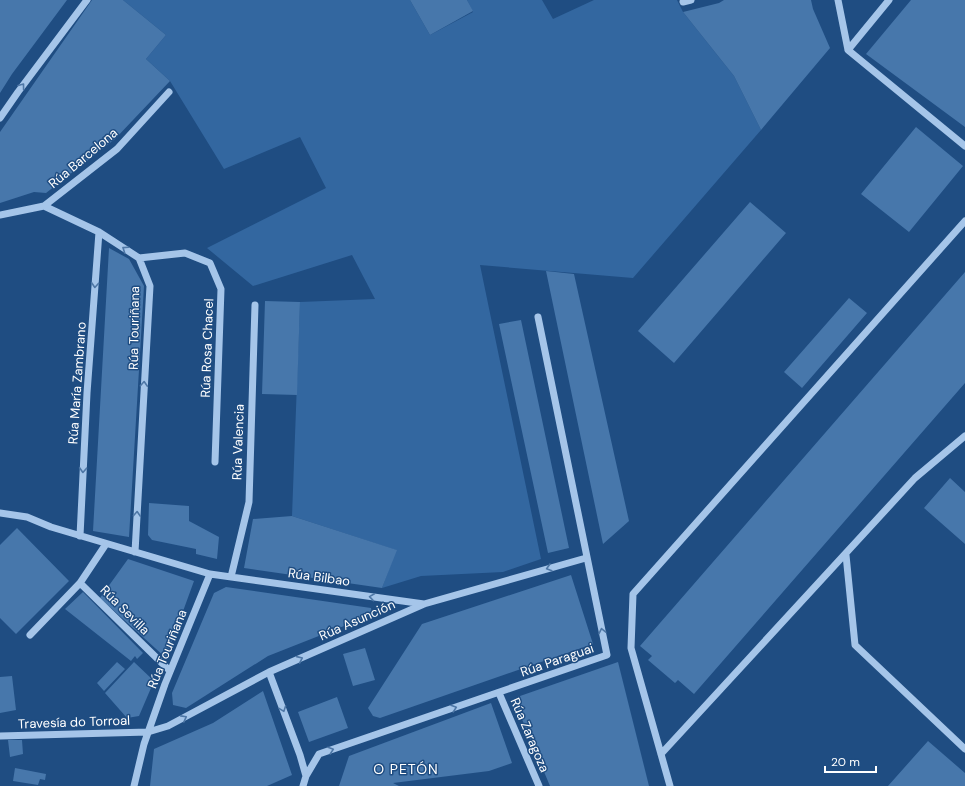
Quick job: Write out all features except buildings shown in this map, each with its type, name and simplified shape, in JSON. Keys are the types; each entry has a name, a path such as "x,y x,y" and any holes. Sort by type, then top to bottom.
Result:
{"street":[{"path":"0,118 87,0"},
{"path":"683,2 691,0"},
{"path":"838,0 848,50 965,146"},
{"path":"848,50 889,0"},
{"name":"Rúa Barcelona","path":"44,206 116,149 169,92"},
{"path":"0,215 44,206 99,232 139,258"},
{"path":"670,786 631,648 633,594 965,220"},
{"name":"Rúa María Zambrano","path":"80,536 99,232"},
{"name":"Rúa Rosa Chacel","path":"139,258 185,253 210,263 221,289 214,462"},
{"name":"Rúa Touriñana","path":"135,552 150,286 139,258"},
{"name":"Rúa Valencia","path":"231,577 248,502 255,305"},
{"name":"Rúa Paraguai","path":"302,786 319,754 607,655 538,317"},
{"path":"661,754 846,555 915,478 965,436"},
{"path":"0,513 26,517 80,536 210,574"},
{"path":"30,635 80,583 106,544"},
{"path":"846,555 855,645 965,749"},
{"name":"Rúa Asunción","path":"148,732 168,726 269,672 424,604 586,558"},
{"name":"Rúa Touriñana","path":"134,786 148,732 170,671 210,574"},
{"name":"Rúa Bilbao","path":"210,574 424,604"},
{"name":"Rúa Sevilla","path":"80,583 170,671"},
{"path":"269,672 300,755 306,776"},
{"name":"Rúa Zaragoza","path":"498,693 539,786"},
{"name":"Travesía do Torroal","path":"0,736 148,732"}],"shaded area":[{"path":"123,0 410,0 430,35 473,12 467,0 542,0 553,19 594,0 677,0 683,12 734,76 761,130 633,278 480,265 541,559 503,572 421,576 382,588 396,550 292,516 300,302 375,299 352,255 253,286 207,248 326,188 300,137 224,169 170,81 146,59 166,35"}],"district":[{"name":"O PETÓN","path":"406,769"}]}
